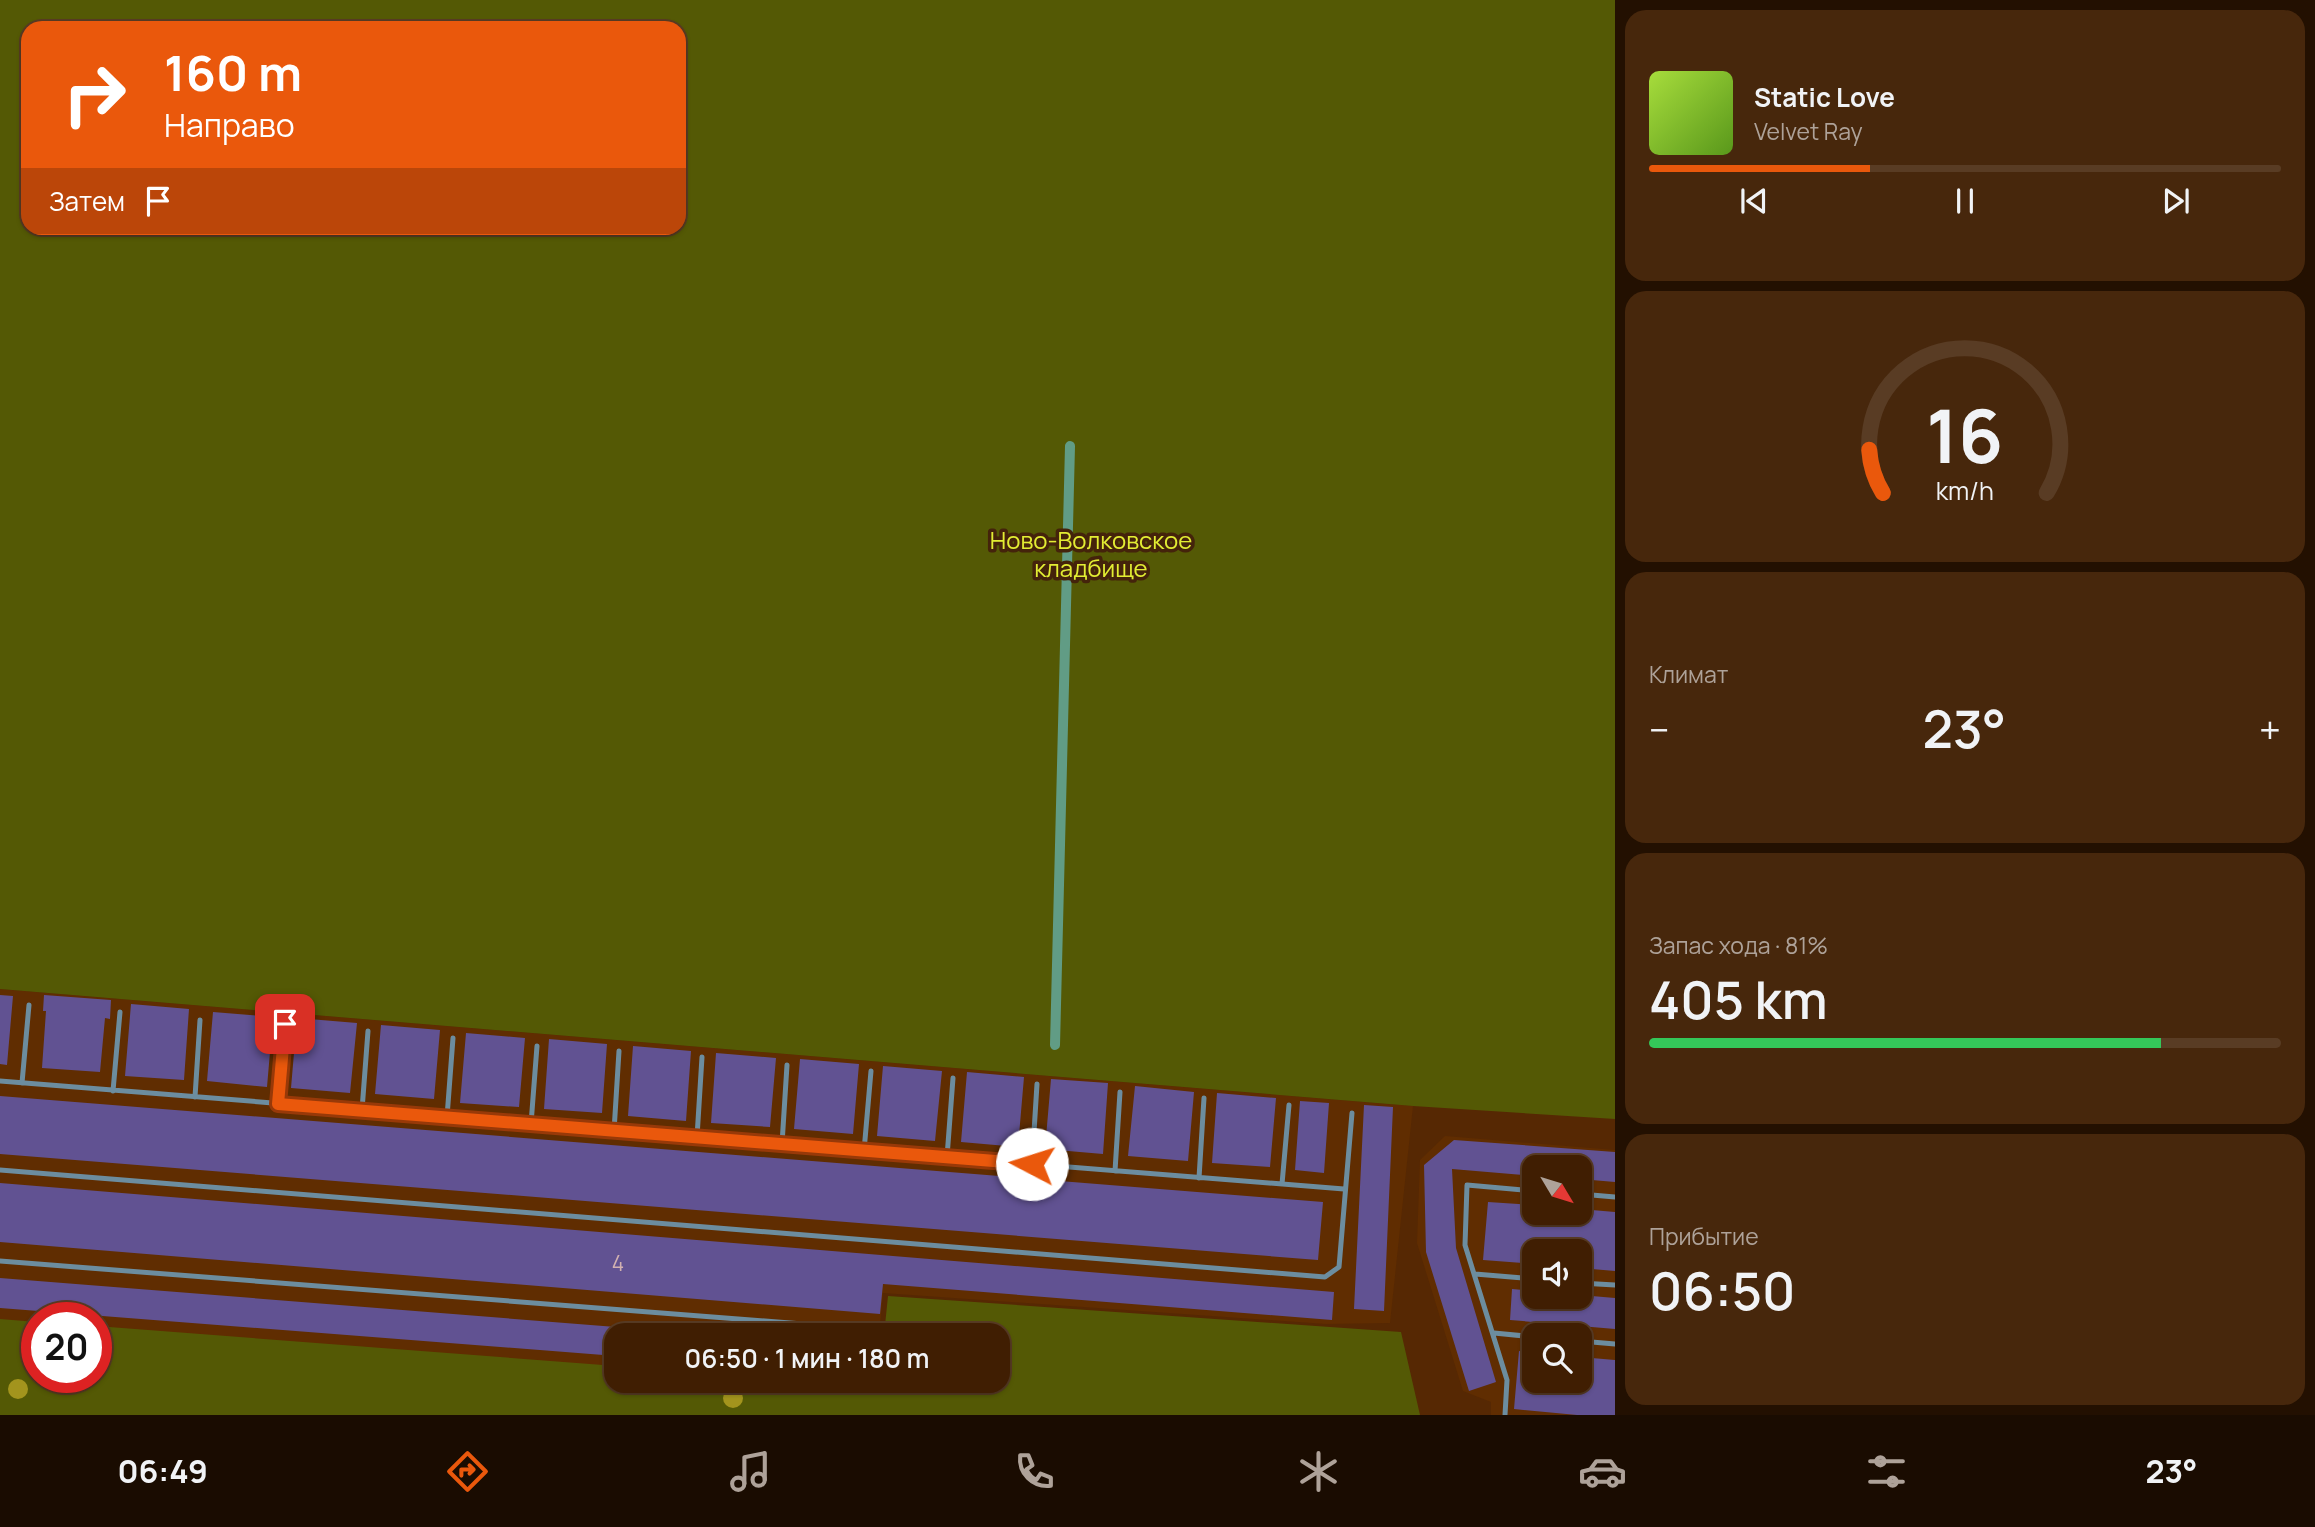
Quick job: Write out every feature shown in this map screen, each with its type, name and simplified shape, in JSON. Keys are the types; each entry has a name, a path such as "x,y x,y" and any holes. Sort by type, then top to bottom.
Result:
{"lane":[{"path":"22,1083 29,1005"},
{"path":"113,1091 120,1012"},
{"path":"195,1097 200,1020"},
{"path":"278,1104 285,1024"},
{"path":"362,1110 368,1031"},
{"path":"447,1117 453,1038"},
{"path":"531,1124 537,1046"},
{"path":"614,1131 619,1051"},
{"path":"697,1137 702,1057"},
{"path":"782,1144 787,1065"},
{"path":"864,1151 871,1072"},
{"path":"947,1157 953,1078"},
{"path":"0,1082 1344,1189"},
{"path":"1032,1164 1037,1084"},
{"path":"1115,1171 1119,1092"},
{"path":"1199,1178 1204,1098"},
{"path":"1282,1184 1289,1105"},
{"path":"0,1170 1325,1277 1339,1267 1352,1112"},
{"path":"1505,1415 1507,1380 1465,1245 1467,1185 1522,1190"},
{"path":"1592,1195 1615,1197"},
{"path":"0,1261 790,1323"},
{"path":"1475,1274 1522,1278"},
{"path":"1592,1284 1615,1285"},
{"path":"1494,1333 1522,1336"},
{"path":"1592,1342 1615,1344"}],"shaded area":[{"path":"0,989 1413,1106 1390,1323 1326,1324 883,1293 880,1323 604,1323 604,1369 112,1345 112,1302 21,1302 21,1341 0,1340"},
{"path":"1445,1136 1615,1150 1615,1415 1491,1415 1491,1402 1463,1391 1417,1243 1420,1160"}],"green space":[{"name":"Ново-Волковское кладбище","path":"0,0 1615,0 1615,1119 1413,1106 0,989"},
{"path":"888,1296 1401,1332 1420,1415 0,1415 0,1319 21,1321 21,1393 112,1393 112,1327 604,1365 604,1393 1010,1393 1010,1323 885,1323"}],"building":[{"path":"0,995 13,996 7,1065 0,1064"},
{"path":"44,995 111,1000 110,1019 105,1018 100,1072 42,1068 46,1011 43,1011"},
{"path":"131,1004 189,1009 184,1080 125,1076"},
{"path":"213,1012 273,1017 267,1087 207,1081"},
{"path":"297,1018 357,1023 350,1093 291,1088"},
{"path":"381,1025 440,1030 434,1099 375,1094"},
{"path":"466,1033 525,1038 519,1107 460,1103"},
{"path":"549,1039 607,1044 602,1113 544,1109"},
{"path":"633,1046 691,1051 686,1121 628,1116"},
{"path":"716,1053 776,1058 770,1127 711,1123"},
{"path":"800,1059 859,1064 853,1134 794,1129"},
{"path":"883,1066 942,1071 935,1141 877,1136"},
{"path":"967,1072 1024,1077 1018,1147 961,1142"},
{"path":"1051,1079 1108,1083 1103,1154 1045,1149"},
{"path":"1135,1086 1194,1092 1188,1161 1128,1156"},
{"path":"1217,1093 1276,1098 1270,1167 1212,1163"},
{"path":"0,1096 1323,1202 1318,1260 0,1154"},
{"path":"1300,1101 1329,1103 1324,1173 1295,1170"},
{"path":"1364,1105 1393,1107 1384,1311 1354,1309"},
{"path":"1454,1140 1615,1152 1615,1182 1592,1180 1592,1155 1522,1155 1522,1175 1452,1169 1456,1248 1496,1382 1469,1391 1426,1252 1424,1165"},
{"path":"0,1183 1334,1292 1332,1320 883,1284 880,1314 0,1242"},
{"path":"1488,1202 1522,1204 1522,1225 1592,1225 1592,1210 1615,1212 1615,1271 1592,1269 1592,1239 1522,1239 1522,1263 1483,1260"},
{"path":"0,1278 604,1326 604,1355 112,1317 112,1302 21,1302 21,1310 0,1308"},
{"path":"1512,1289 1522,1290 1522,1309 1592,1309 1592,1296 1615,1298 1615,1329 1592,1327 1592,1323 1510,1320"},
{"path":"1519,1351 1522,1351 1522,1393 1592,1393 1592,1358 1615,1360 1615,1415 1577,1415 1514,1409"}],"waterway":[{"path":"1055,1045 1070,446"}],"route":[{"path":"285,1024 278,1104 1032,1164"}]}
